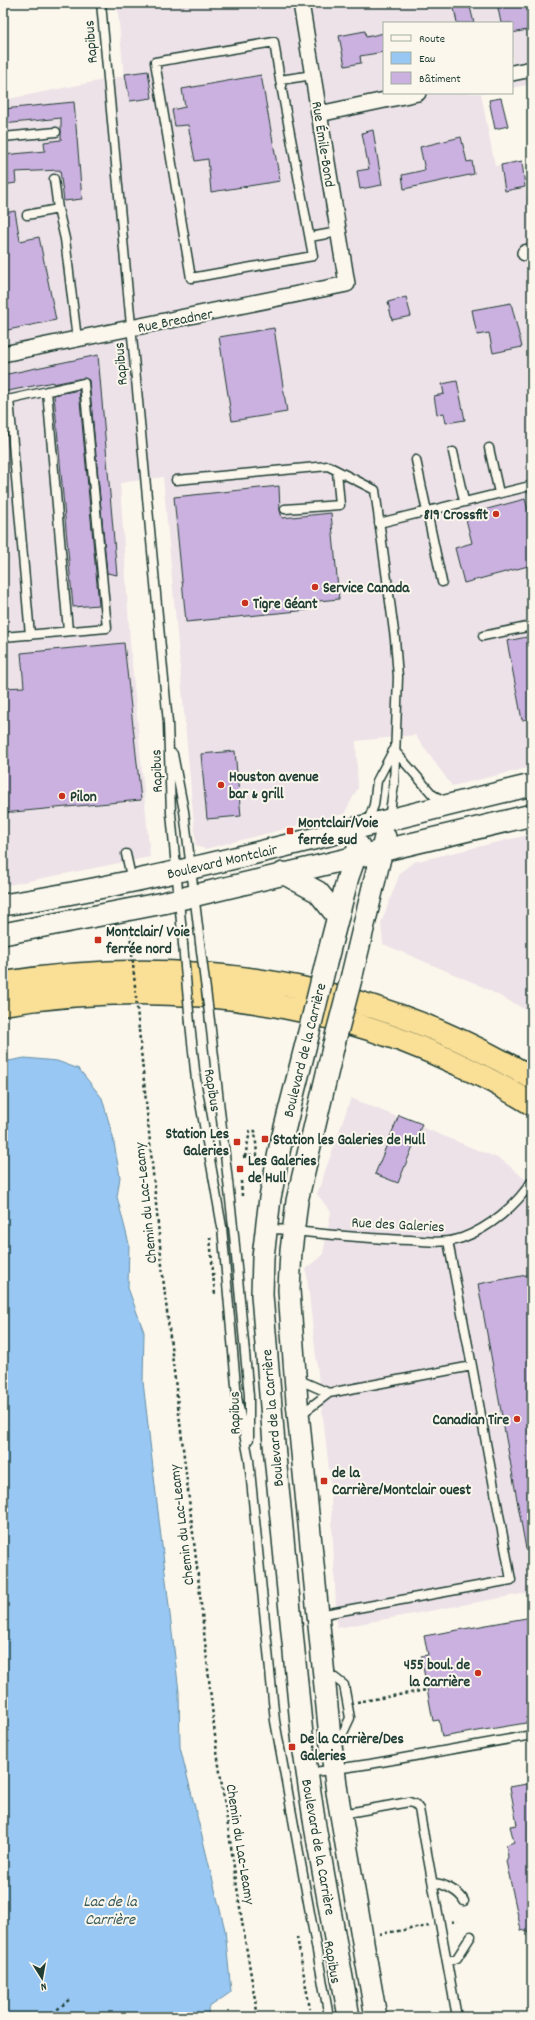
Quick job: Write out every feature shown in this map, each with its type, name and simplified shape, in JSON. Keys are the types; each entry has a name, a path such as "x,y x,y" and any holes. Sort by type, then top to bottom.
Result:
{"highway":[{"path":"3,983 66,974 136,970 202,973 274,982 344,998 408,1018 483,1050 532,1078"},
{"path":"3,1004 67,996 154,992 220,996 279,1005 336,1018 408,1041 472,1070 532,1104"}],"main road":[{"name":"Boulevard Montclair","path":"3,905 132,882 532,785"},
{"name":"Boulevard Montclair","path":"3,934 187,897 383,849 532,815"},
{"name":"Boulevard de la Carrière","path":"376,2017 341,1814 330,1737 295,1378 289,1290 293,1231 303,1174 383,849 388,821"},
{"name":"Boulevard de la Carrière","path":"349,2017 307,1774 296,1683 266,1360 262,1289 262,1257 280,1147 338,917 355,856 366,826"},
{"path":"283,873 318,892 338,917"}],"street":[{"name":"Rue Émile-Bond","path":"301,3 347,284"},
{"path":"513,73 532,69"},
{"path":"319,114 413,94"},
{"name":"Rue Breadner","path":"3,354 347,284"}],"lane":[{"name":"Rapibus","path":"101,3 168,723 171,813 184,870 187,897 183,944 196,1080 221,1219 237,1397 249,1460 275,1720 329,2017"},
{"path":"274,42 280,80 313,256 191,278 155,62 274,42"},
{"path":"280,80 313,75"},
{"path":"3,137 56,132"},
{"path":"54,179 58,209 65,239 77,339"},
{"path":"27,215 58,209"},
{"path":"310,237 338,232"},
{"path":"3,637 30,635 68,631 107,628 84,383 6,400 30,635"},
{"path":"47,391 68,631"},
{"path":"489,448 499,493"},
{"path":"453,452 464,501"},
{"path":"416,460 442,582"},
{"path":"176,480 328,466 375,490 396,639 398,677 394,750 394,785 388,821"},
{"path":"286,509 340,505 338,471"},
{"path":"379,523 464,501 499,493 532,488"},
{"path":"483,636 532,626"},
{"name":"Rapibus","path":"168,723 184,811 184,870 187,897 200,943 224,1143 249,1396 249,1460"},
{"path":"394,750 433,795 451,804"},
{"path":"366,826 374,804 377,782 394,750"},
{"path":"126,854 132,882"},
{"name":"Rue des Galeries","path":"266,1228 390,1240 448,1241 474,1232 498,1217 519,1198 532,1181"},
{"path":"317,1615 511,1580 448,1241"},
{"path":"299,1416 329,1393 472,1366"},
{"path":"295,1378 329,1393"},
{"path":"307,1774 532,1735"},
{"path":"341,1814 406,1803 414,1804 420,1815 457,2017"},
{"path":"433,1883 442,1884 460,1896 464,1901"},
{"path":"447,1962 457,1958 471,1936"}],"path":[{"name":"Chemin du Lac-Leamy","path":"130,934 164,1286 216,1745 242,1928 258,2017"},
{"path":"257,1156 255,1131 250,1132 244,1157 257,1156 264,1155"},
{"path":"210,1237 216,1299"},
{"path":"354,1702 427,1690"},
{"path":"448,1922 457,1921"},
{"path":"375,1935 426,1926"},
{"path":"297,1937 310,2009"},
{"path":"48,2017 70,1999"}],"shaded area":[{"path":"117,3 524,3 532,56 532,84 513,88 513,22 383,22 383,94 481,94 495,166 520,161 532,226 532,767 452,786 415,735 356,741 358,788 344,814 205,849 196,846 163,477 120,483 130,642 150,857 3,886 3,100 124,76"},
{"path":"532,834 532,1013 477,984 383,944 381,923 400,873 407,867 414,862"},
{"path":"351,1098 502,1160 532,1185 532,1592 337,1628 330,1478 306,1269 323,1254 331,1212 317,1194"}],"water":[{"name":"Lac de la Carrière","path":"25,1058 57,1061 79,1069 102,1098 113,1137 120,1177 117,1197 129,1244 128,1288 144,1332 143,1382 179,1692 180,1747 225,1930 231,1992 208,2008 209,2017 3,2017 3,1062"}],"building":[{"path":"453,3 469,3 474,22 457,22"},
{"path":"497,3 532,3 532,29 513,33 513,22 501,22"},
{"path":"365,31 366,37 383,33 383,52 360,56 361,63 345,66 339,36"},
{"path":"148,71 152,98 130,101 125,74"},
{"path":"261,75 280,181 211,192 208,159 195,161 188,125 175,126 172,110 185,107 182,89"},
{"path":"501,98 508,126 495,129 489,100"},
{"path":"74,102 82,199 64,201 60,170 15,172 16,183 3,185 3,155 45,151 44,142 61,140 61,118 3,124 3,109"},
{"path":"373,130 382,185 360,189 357,171 369,169 362,133"},
{"path":"461,137 467,162 472,161 474,174 404,189 402,175 425,170 420,147"},
{"path":"522,161 525,187 505,191 501,165"},
{"path":"15,211 20,241 39,237 56,320 3,331 3,213"},
{"path":"406,297 411,316 392,320 388,302"},
{"path":"511,303 522,347 493,353 489,333 477,335 472,310"},
{"path":"274,328 287,412 232,421 219,337"},
{"path":"98,355 117,575 107,573 89,380 83,378 53,384 53,382 3,392 3,375"},
{"path":"457,381 465,420 446,423 444,413 437,414 434,396 444,394 442,384"},
{"path":"79,390 99,605 73,607 54,395"},
{"path":"279,486 280,510 282,518 331,513 339,599 308,602 309,610 186,622 174,497"},
{"path":"525,499 532,524 532,565 464,583 455,548 472,543 465,515"},
{"path":"532,636 532,718 522,720 507,641"},
{"path":"124,643 141,800 3,813 3,688 24,687 21,653"},
{"name":"Houston avenue bar & grill","path":"235,751 241,816 207,819 201,754"},
{"path":"399,1115 422,1124 398,1183 375,1174"},
{"name":"Canadian Tire","path":"532,1274 532,1549 526,1549 478,1284"},
{"name":"455 boul. de la Carrière","path":"532,1617 532,1722 442,1737 439,1720 433,1721 421,1656 428,1655 424,1636"},
{"path":"532,1783 532,1933 521,1930 506,1861 508,1857 506,1845 514,1842 510,1826 517,1825 510,1787"}],"place":[{"name":"819 Crossfit","path":"496,514"},
{"name":"Service Canada","path":"315,587"},
{"name":"Tigre Géant","path":"245,603"},
{"name":"Houston avenue bar & grill","path":"221,785"},
{"name":"Pilon","path":"62,796"},
{"name":"Montclair/Voie ferrée sud","path":"290,831"},
{"name":"Montclair/ Voie ferrée nord","path":"98,940"},
{"name":"Station les Galeries de Hull","path":"265,1139"},
{"name":"Station Les Galeries","path":"237,1142"},
{"name":"Les Galeries de Hull","path":"240,1169"},
{"name":"Canadian Tire","path":"517,1419"},
{"name":"de la Carrière/Montclair ouest","path":"324,1481"},
{"name":"455 boul. de la Carrière","path":"478,1673"},
{"name":"De la Carrière/Des Galeries","path":"292,1747"}]}
